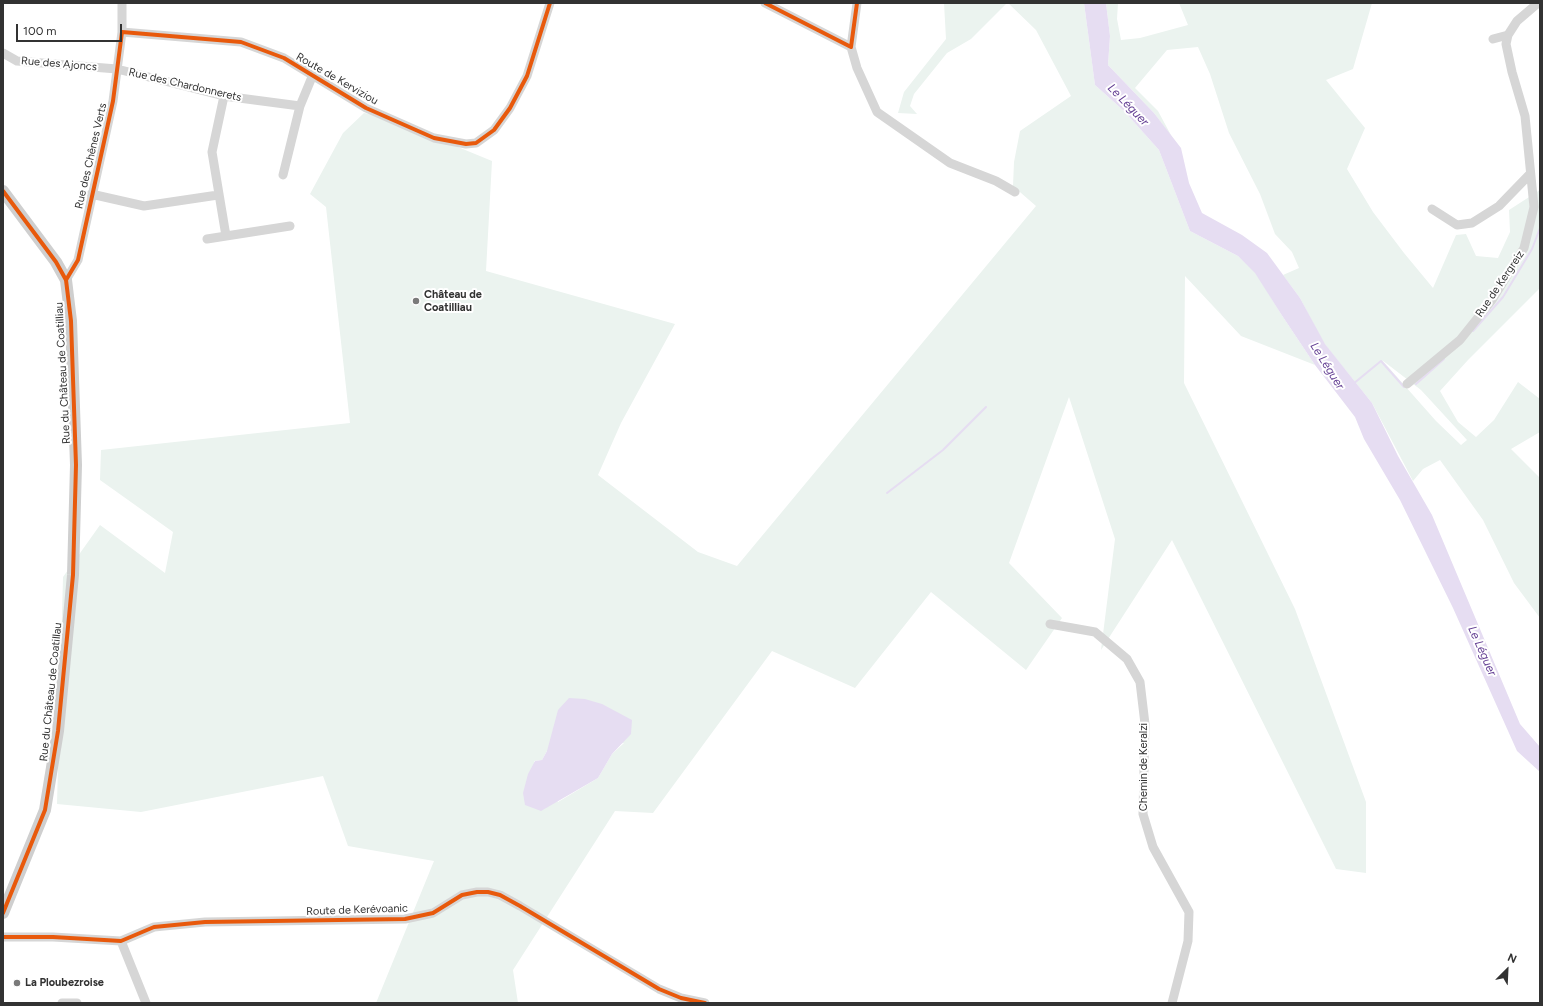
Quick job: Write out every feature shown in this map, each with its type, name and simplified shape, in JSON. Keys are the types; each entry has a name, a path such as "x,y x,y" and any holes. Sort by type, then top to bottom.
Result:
{"main road":[{"path":"3,190 56,262 66,280"},
{"name":"Rue du Château de Coatilliau","path":"66,280 71,321 76,465"},
{"name":"Rue du Château de Coatillau","path":"3,913 45,810 57,738 73,575 76,465"}],"street":[{"name":"Rue des Chênes Verts","path":"66,280 78,260 91,194 113,101 122,32 122,3"},
{"name":"Route de Kerviziou","path":"122,32 241,42 284,58 312,77 366,108 434,138 466,144 476,143 494,130 510,108 527,76 550,3"},
{"path":"765,3 851,47"},
{"path":"856,3 851,47 857,68 877,112 950,163 996,181 1014,192"},
{"path":"1493,39 1508,35 1527,6 1538,3"},
{"name":"Rue de Kergreiz","path":"1407,384 1460,340 1492,300 1524,248 1534,207 1525,116 1512,72 1506,44 1508,35"},
{"name":"Rue des Ajoncs","path":"3,53 17,61 117,69"},
{"name":"Rue des Chardonnerets","path":"117,69 224,96 300,106"},
{"path":"283,175 300,106 312,77"},
{"path":"224,96 212,152 226,236"},
{"path":"1432,209 1457,225 1472,223 1499,206 1530,174"},
{"path":"91,194 144,206 218,195"},
{"path":"207,239 290,226"},
{"name":"Chemin de Keralzi","path":"1050,624 1095,632 1128,659 1140,682 1145,724 1143,814 1153,847 1189,912 1188,941 1172,1003"},
{"name":"Route de Kerévoanic","path":"3,937 53,937 121,942 154,927 205,922 405,919 433,913 462,895 477,892 488,892 500,895 514,902 658,989 681,998 705,1003"},
{"path":"121,942 146,1003"},
{"path":"62,1003 77,1003"}],"shaded area":[{"path":"944,3 1007,3 971,39 947,53 914,94 910,106 917,114 898,113 904,92 946,39"},
{"path":"1008,3 1084,3 1095,85 1124,111 1159,150 1190,231 1238,256 1256,273 1315,365 1241,336 1185,276 1184,383 1295,609 1366,802 1366,873 1336,869 1172,540 1101,650 1115,539 1069,397 1009,563 1062,618 1026,670 931,592 855,688 772,651 653,813 615,811 513,970 518,1003 376,1003 434,861 348,846 323,776 141,812 57,804 63,577 100,525 165,573 173,532 100,480 101,450 350,423 326,207 310,194 343,133 364,113 385,117 492,161 486,271 675,324 621,423 598,475 698,552 737,566 1036,206 1013,186 1014,162 1020,131 1071,96 1036,30","holes":["624,743 612,754 598,778 558,802 534,761 542,760 547,751"]},
{"path":"1106,3 1118,3 1117,19 1121,40 1140,38 1188,25 1179,3 1372,3 1353,69 1326,80 1365,128 1347,169 1373,212 1433,288 1456,235 1466,234 1476,256 1498,258 1510,232 1509,210 1540,190 1540,288 1468,360 1440,391 1458,422 1476,437 1494,420 1518,382 1540,399 1540,432 1511,449 1540,478 1540,618 1514,583 1483,520 1440,460 1423,469 1413,481 1372,403 1323,342 1300,298 1283,275 1299,268 1292,252 1275,234 1260,194 1229,133 1210,74 1198,47 1167,50 1135,88 1158,111 1172,137 1154,113 1108,65 1110,36","holes":["1382,360 1421,390 1467,440 1461,445 1436,421"]}],"water":[{"name":"Le Léguer","path":"1084,3 1106,3 1110,36 1108,65 1154,113 1181,148 1189,183 1202,213 1242,235 1267,253 1300,298 1325,344 1372,403 1398,456 1432,515 1520,724 1540,747 1540,772 1517,751 1453,608 1400,500 1364,439 1355,417 1315,365 1255,273 1238,256 1190,231 1159,150 1124,111 1095,85"},
{"path":"569,698 585,699 602,704 632,720 631,734 612,754 598,778 541,811 525,805 523,793 528,774 535,761 542,760 547,751 558,710"}],"waterway":[{"path":"1473,331 1503,297 1532,249 1540,228"},
{"path":"1416,384 1444,359"},
{"path":"1353,384 1381,361 1404,387"},
{"path":"887,493 943,450 986,407"}],"cycle path":[{"path":"66,280 78,260 113,101 122,32 241,42 284,58 366,108 434,138 466,144 476,143 494,130 510,108 527,76 550,3"},
{"path":"765,3 851,47 857,3"},
{"path":"3,191 56,262 66,280 71,321 76,465 73,575 58,731 45,810 3,913"},
{"path":"3,937 53,937 121,941 154,927 205,922 405,919 433,913 462,895 477,892 488,892 500,895 520,906 659,989 681,998 705,1003"}],"place":[{"name":"Château de Coatilliau","path":"416,301"},
{"name":"La Ploubezroise","path":"17,983"}]}
